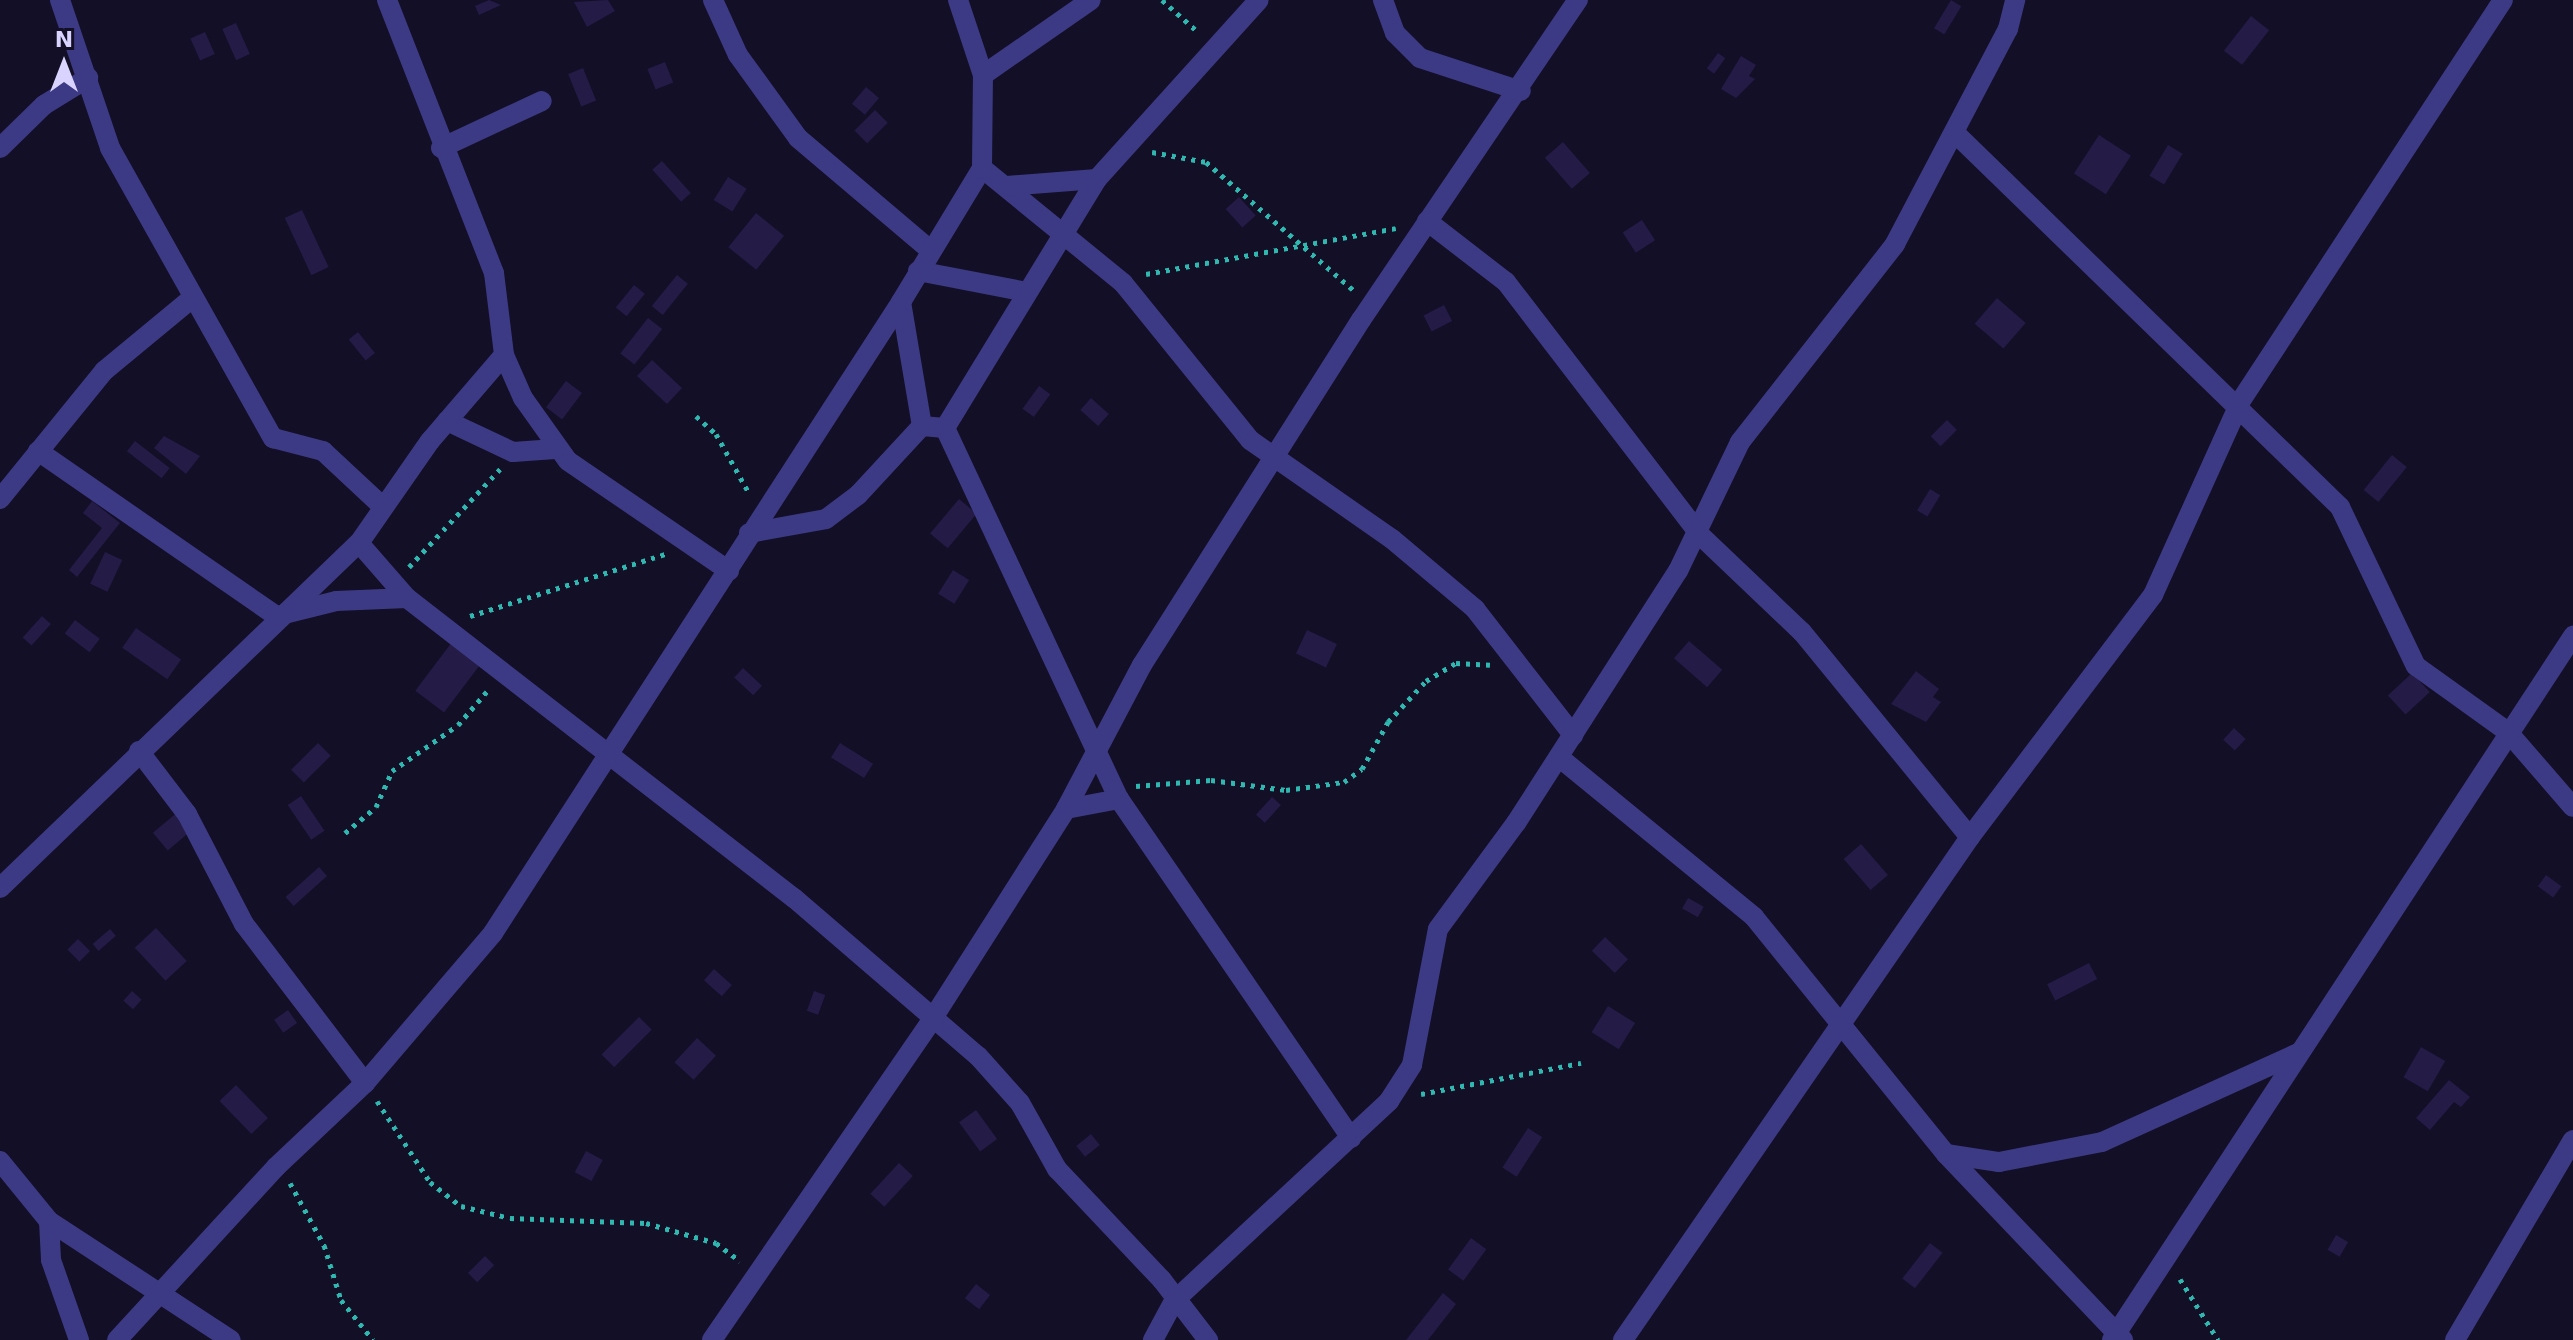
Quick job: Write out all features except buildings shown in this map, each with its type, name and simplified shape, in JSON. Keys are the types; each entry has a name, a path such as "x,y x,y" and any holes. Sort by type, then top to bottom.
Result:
{"street":[{"path":"60,0 110,148 191,299 273,438 323,451 381,505"},
{"path":"387,0 441,148 494,273 504,355 555,449 729,571"},
{"path":"713,0 738,55 798,138 929,249"},
{"path":"117,1340 276,1167 365,1083 493,933 901,302 929,249 982,168 983,75 958,0"},
{"path":"983,75 1091,0"},
{"path":"945,428 1097,179 1259,0"},
{"path":"1383,0 1395,33 1420,58 1521,91"},
{"path":"712,1340 933,1018 1066,809 1096,746 1373,305 1427,221 1521,91 1578,0"},
{"path":"1153,1340 1174,1301 1389,1101 1412,1065 1438,929 1560,758 1700,535 1740,442 1895,244 1955,133 2015,0"},
{"path":"1623,1340 1970,837 2153,595 2240,402 2503,0"},
{"path":"0,148 44,105 88,78"},
{"path":"441,148 542,101"},
{"path":"1955,133 2240,402 2340,507 2416,666 2508,732 2573,807"},
{"path":"982,168 1123,283 1220,406 1277,458 1392,539 1475,609 1573,735"},
{"path":"1007,186 1097,179"},
{"path":"1427,221 1506,282 1700,535 1802,632 1970,837"},
{"path":"918,271 1027,292"},
{"path":"0,499 104,371 191,299"},
{"path":"901,302 922,426"},
{"path":"0,888 276,616 359,543 381,505 504,355"},
{"path":"447,421 513,452 555,449"},
{"path":"754,527 826,519 922,426 945,428"},
{"path":"945,428 1117,794 1351,1138"},
{"path":"38,451 276,616 336,601 407,598"},
{"path":"359,543 395,580 407,598 609,755 933,1018 1020,1103 1057,1169 1208,1340"},
{"path":"1560,758 1754,917 1838,1026 1946,1154 2118,1338 2573,636"},
{"path":"139,751 187,814 244,924 365,1083"},
{"path":"1066,809 1117,794"},
{"path":"1946,1154 1999,1162 2102,1142 2302,1051"},
{"path":"2455,1340 2573,1140"},
{"path":"0,1161 49,1221 158,1296 231,1340"},
{"path":"49,1221 51,1260 79,1340"}],"path":[{"path":"1162,0 1217,48"},
{"path":"1123,150 1206,162 1302,250 1373,305"},
{"path":"1123,283 1160,269 1302,250 1427,221"},
{"path":"696,416 733,459 754,527"},
{"path":"395,580 513,452"},
{"path":"442,625 693,547"},
{"path":"1117,794 1211,780 1286,790 1344,782 1362,769 1388,722 1426,681 1456,663 1517,663"},
{"path":"345,833 376,807 392,771 458,725 501,672"},
{"path":"1389,1101 1581,1063"},
{"path":"365,1083 430,1182 461,1206 510,1218 646,1223 716,1243 756,1273"},
{"path":"276,1167 300,1194 341,1300 373,1340"},
{"path":"2167,1258 2218,1340"}]}
